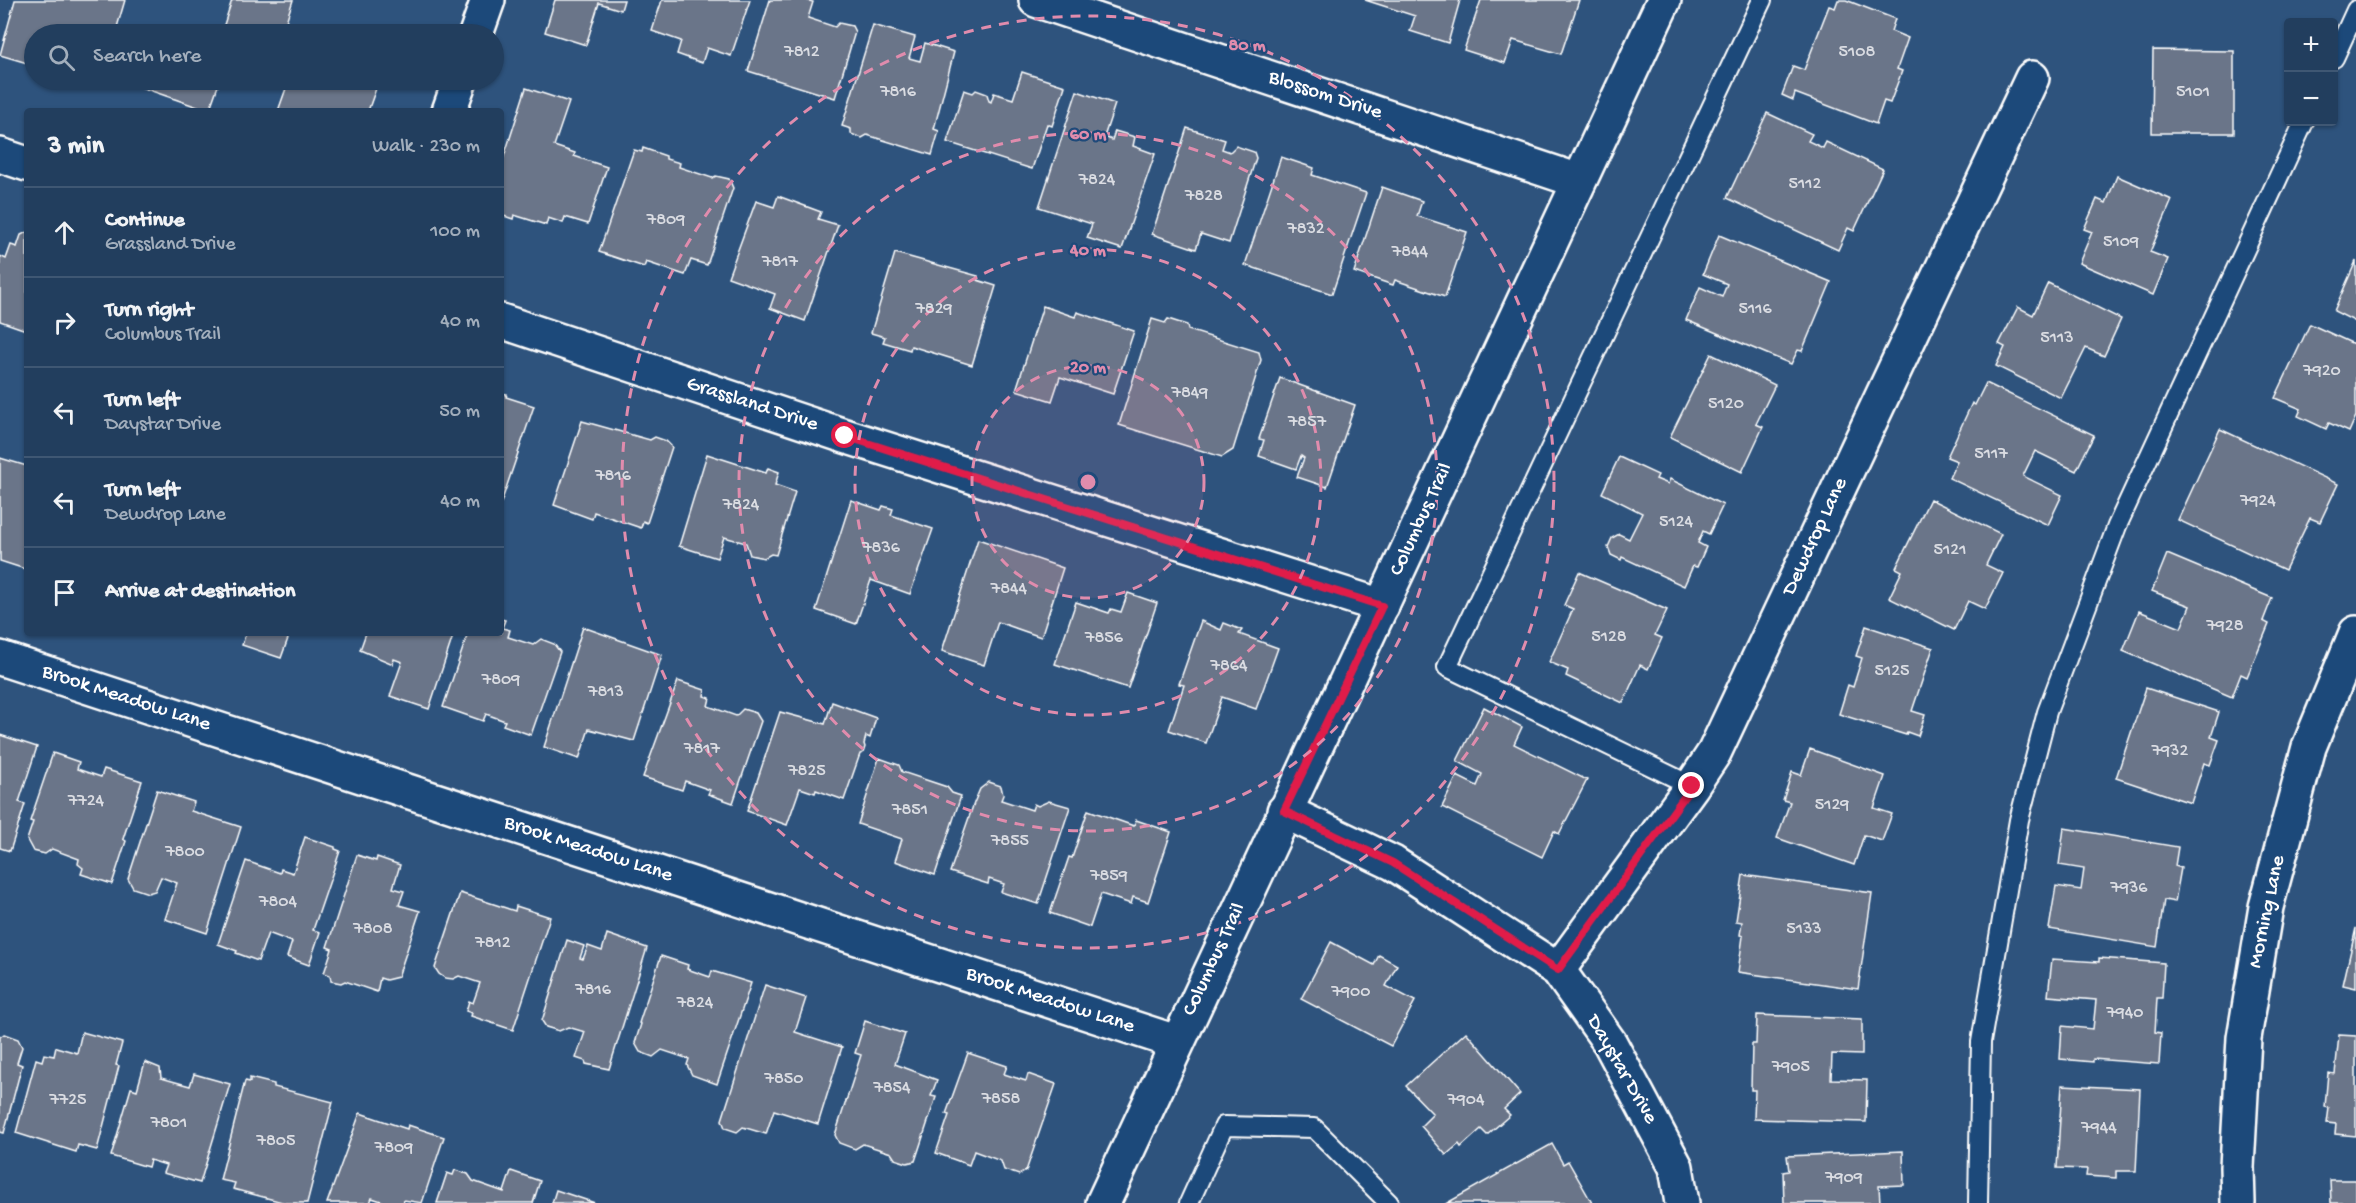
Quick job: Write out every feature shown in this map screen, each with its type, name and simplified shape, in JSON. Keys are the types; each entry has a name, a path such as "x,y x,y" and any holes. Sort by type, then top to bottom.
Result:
{"street":[{"path":"480,24 488,0"},
{"name":"Blossom Drive","path":"1036,0 1579,181"},
{"name":"Columbus Trail","path":"1103,1203 1176,1042 1664,0"},
{"name":"Dewdrop Lane","path":"1558,970 1714,753 2032,78"},
{"path":"449,108 456,90"},
{"path":"0,155 24,163"},
{"name":"Grassland Drive","path":"504,322 845,436 1382,606"},
{"name":"Morning Lane","path":"2238,1203 2237,1167 2244,1038 2266,908 2308,747 2356,633"},
{"name":"Brook Meadow Lane","path":"0,658 1176,1042"},
{"name":"Daystar Drive","path":"1284,811 1393,863 1558,970 1616,1053 1676,1167 1682,1203"}],"lane":[{"path":"1692,786 1448,667 1762,0"},
{"path":"2338,49 2356,10"},
{"path":"1978,1203 1981,1042 2019,820 2047,711 2117,526 2302,126"},
{"path":"1189,1203 1224,1126 1314,1128 1389,1203"}],"building":[{"path":"15,0 125,0 118,24 24,24 24,62 0,55"},
{"path":"232,0 293,0 285,24 224,24"},
{"path":"555,0 624,0 621,10 599,3 586,45 545,32"},
{"path":"662,0 750,0 731,56 707,48 702,63 677,54 681,41 652,31"},
{"path":"770,0 813,2 808,18 835,27 839,23 852,26 855,32 835,98 748,71"},
{"path":"1365,0 1460,0 1448,43 1410,31 1415,16"},
{"path":"1481,0 1579,0 1561,54 1513,40 1505,63 1464,50"},
{"path":"1838,0 1846,0 1895,19 1891,31 1908,38 1897,69 1902,71 1890,103 1884,101 1876,124 1795,93 1793,100 1782,95 1793,66 1804,70 1829,6 1835,8"},
{"path":"873,25 915,37 909,58 920,61 925,43 954,52 934,129 939,131 932,155 867,135 862,138 851,134 851,129 842,126"},
{"path":"2153,50 2234,51 2234,133 2152,133"},
{"path":"1022,72 1065,86 1052,126 1047,124 1032,169 947,142 964,90 973,93 976,90 987,94 991,102 994,93 1013,99"},
{"path":"526,88 569,102 554,146 575,153 574,156 607,167 588,224 565,217 563,223 548,218 546,225 514,215 513,219 504,216 504,157"},
{"path":"149,90 216,90 210,108 200,108"},
{"path":"285,90 375,90 369,108 279,108"},
{"path":"1077,91 1115,104 1104,137 1112,140 1115,131 1135,137 1133,146 1155,154 1122,249 1087,238 1092,224 1039,207"},
{"path":"1767,113 1812,134 1808,141 1823,148 1826,142 1883,169 1854,231 1848,228 1838,250 1727,198"},
{"path":"1187,128 1225,140 1222,149 1230,152 1236,146 1254,152 1256,158 1229,243 1201,234 1196,249 1152,234"},
{"path":"643,148 680,163 679,167 712,178 716,176 729,179 733,188 707,265 691,260 685,275 646,262 644,267 599,252 634,150 642,152"},
{"path":"1281,157 1314,168 1312,175 1366,193 1332,294 1245,265"},
{"path":"2117,176 2172,200 2150,252 2168,259 2153,295 2079,263 2092,232 2084,229 2097,199 2106,203"},
{"path":"1382,187 1422,201 1417,216 1467,232 1445,297 1395,280 1393,285 1354,272"},
{"path":"778,196 821,212 818,219 838,225 805,321 770,308 775,294 728,277 756,201 774,207"},
{"path":"24,234 24,329 0,321 0,256 6,259 11,245 17,247 21,235"},
{"path":"1719,235 1831,282 1802,351 1798,350 1791,364 1686,320 1700,287 1722,297 1727,284 1703,274"},
{"path":"895,253 978,276 977,280 996,286 972,365 911,346 910,350 883,342 885,337 871,333"},
{"path":"2356,261 2356,322 2334,311"},
{"path":"2048,283 2121,319 2104,356 2086,348 2061,398 1996,366 2005,347 1999,344 2018,307 2033,315"},
{"path":"1043,306 1075,317 1077,312 1134,331 1113,394 1060,377 1052,401 1016,390"},
{"path":"1152,319 1165,323 1168,319 1187,325 1188,330 1259,352 1261,360 1233,450 1222,457 1119,425"},
{"path":"2310,324 2356,345 2356,416 2349,432 2329,423 2326,429 2298,416 2301,409 2275,398"},
{"path":"1711,354 1775,385 1756,424 1763,427 1742,472 1670,437"},
{"path":"1280,378 1355,405 1327,487 1297,477 1304,458 1301,456 1296,469 1259,456 1264,440 1259,439"},
{"path":"1986,383 2094,435 2076,471 2035,451 2023,476 2062,495 2048,525 1949,478 1957,461 1947,457 1972,403 1975,405"},
{"path":"504,394 507,394 506,397 534,406 504,494"},
{"path":"582,421 650,440 655,437 666,441 672,447 647,523 643,521 641,528 594,512 592,519 554,505"},
{"path":"2220,429 2338,484 2320,522 2310,518 2285,570 2178,520"},
{"path":"707,454 766,473 768,468 779,472 775,485 795,492 776,555 771,554 764,558 750,555 746,543 724,537 717,558 679,546"},
{"path":"1619,457 1658,475 1656,479 1668,484 1670,479 1723,505 1709,534 1703,531 1698,543 1706,547 1697,567 1693,566 1684,586 1622,557 1621,560 1611,555 1608,547 1612,538 1619,534 1629,539 1642,513 1602,493"},
{"path":"0,458 24,465 24,569 0,561"},
{"path":"1930,499 2001,534 1986,565 2003,573 1985,609 1968,601 1954,630 1889,598 1902,571 1896,568"},
{"path":"851,500 881,510 883,506 893,509 891,515 933,529 910,594 871,580 856,624 816,610"},
{"path":"978,539 1063,568 1041,637 998,622 984,665 942,651"},
{"path":"2167,554 2272,598 2263,621 2269,624 2247,677 2241,674 2232,697 2123,651 2139,611 2181,628 2190,606 2152,591"},
{"path":"1579,572 1667,610 1655,635 1662,638 1648,669 1640,665 1623,703 1566,676 1568,670 1549,662 1573,609 1564,605"},
{"path":"1128,593 1157,603 1128,688 1055,664 1076,602 1109,613 1111,609 1121,612"},
{"path":"1201,621 1221,630 1224,623 1242,630 1239,634 1278,648 1256,709 1222,697 1206,743 1169,730 1184,685 1179,684"},
{"path":"1866,626 1933,648 1912,711 1925,715 1918,736 1907,732 1906,735 1839,714 1848,685 1853,687 1862,658 1856,656"},
{"path":"583,627 662,655 634,741 589,729 579,759 544,747"},
{"path":"504,628 510,630 508,637 533,645 541,639 554,644 560,652 531,735 503,725 505,721 486,714 483,721 443,707 467,636 504,636"},
{"path":"245,636 289,636 281,658 242,645"},
{"path":"365,636 453,636 429,709 390,696 402,662 394,659 393,664 360,650"},
{"path":"678,681 705,690 704,696 710,698 708,706 736,716 743,709 756,713 761,721 733,803 708,794 710,790 685,781 682,790 643,777"},
{"path":"2146,688 2219,712 2211,737 2219,740 2210,765 2204,763 2191,803 2116,778"},
{"path":"832,702 876,718 870,738 866,736 863,753 860,754 844,800 816,790 815,793 800,788 787,825 747,811 780,712 825,724"},
{"path":"1484,707 1522,727 1514,744 1587,780 1559,834 1554,831 1542,857 1442,807 1457,776 1477,786 1482,774 1457,761"},
{"path":"0,735 37,747 19,802 25,804 10,851 0,848"},
{"path":"1810,749 1885,776 1874,808 1892,814 1882,841 1864,835 1854,865 1777,838 1790,802 1783,800 1792,772 1801,775"},
{"path":"53,753 79,762 77,769 101,777 104,769 142,781 123,839 126,841 112,884 81,874 83,868 78,864 79,859 52,849 45,854 33,851 27,840 33,822 30,821"},
{"path":"879,758 899,765 902,772 947,787 952,793 961,796 935,875 895,861 902,839 858,824"},
{"path":"989,782 1001,786 1003,795 1001,800 1032,810 1034,804 1038,806 1049,801 1070,807 1038,904 1001,892 1004,884 989,879 988,884 950,872 980,789"},
{"path":"157,790 194,802 191,811 241,827 207,933 165,919 177,883 161,877 155,891 148,893 133,888 128,879"},
{"path":"1088,810 1134,826 1136,820 1171,832 1148,902 1133,897 1131,904 1101,894 1090,927 1050,913"},
{"path":"2064,828 2178,847 2175,866 2181,868 2175,902 2164,900 2157,947 2049,929 2056,886 2081,890 2084,869 2059,865"},
{"path":"305,837 335,847 340,851 313,930 320,932 309,965 287,957 292,942 268,933 258,961 218,944 246,861 280,873 281,869 293,873"},
{"path":"357,855 376,861 377,857 400,865 393,888 404,891 399,905 420,911 398,977 386,980 380,978 377,992 345,981 341,983 331,981 330,975 324,973 332,949 327,947"},
{"path":"1743,875 1872,893 1858,989 1738,972 1743,936 1740,935 1742,922 1736,921"},
{"path":"460,893 515,911 516,906 550,917 513,1030 471,1016 472,1013 466,1011 469,1001 473,1003 480,983 459,976 453,979 445,978 435,968"},
{"path":"2356,928 2356,988 2343,985"},
{"path":"607,934 647,948 609,1069 586,1064 585,1061 576,1058 585,1032 568,1027 559,1031 546,1027 542,1021 567,940 584,946 580,958 583,959 588,946 602,951"},
{"path":"1331,942 1374,965 1379,955 1397,965 1386,986 1415,1001 1391,1046 1301,999"},
{"path":"661,956 688,965 687,969 710,977 712,971 751,983 717,1084 692,1075 687,1065 689,1059 662,1050 653,1057 640,1052 635,1043 641,1024 639,1023"},
{"path":"2099,958 2164,963 2162,998 2157,998 2155,1032 2161,1033 2159,1064 2060,1059 2062,1026 2093,1029 2096,1000 2048,996 2052,959 2099,962"},
{"path":"765,985 806,998 795,1032 842,1047 818,1124 774,1110 766,1134 743,1127 737,1132 725,1128 722,1120"},
{"path":"1757,1015 1862,1019 1862,1055 1832,1054 1831,1079 1867,1080 1866,1122 1754,1119 1755,1090 1751,1090 1752,1044 1756,1044"},
{"path":"865,1021 905,1034 895,1064 937,1080 931,1096 936,1097 915,1161 907,1163 895,1159 891,1153 863,1144 855,1149 839,1143 835,1135 861,1055 855,1053"},
{"path":"82,1032 122,1043 116,1065 119,1066 97,1150 78,1145 76,1152 16,1133 36,1059 42,1061 44,1054 54,1056 56,1047 77,1053"},
{"path":"1466,1032 1520,1094 1504,1109 1510,1115 1487,1135 1481,1129 1461,1147 1459,1144 1446,1155 1421,1126 1433,1114 1406,1086"},
{"path":"4,1034 18,1039 22,1047 17,1063 22,1065 4,1133 0,1132 0,1037"},
{"path":"2339,1035 2356,1036 2356,1136 2335,1134 2336,1124 2327,1123 2329,1108 2325,1107 2328,1073 2335,1074"},
{"path":"968,1053 1007,1066 1004,1074 1026,1081 1028,1074 1056,1084 1026,1171 1019,1175 1004,1170 1001,1161 974,1151 969,1165 936,1153 949,1115 946,1114"},
{"path":"145,1062 160,1068 161,1078 190,1086 194,1074 230,1084 200,1183 163,1173 166,1165 150,1160 148,1167 111,1156 131,1088 137,1090"},
{"path":"250,1078 274,1084 274,1087 333,1102 307,1203 286,1203 233,1189 235,1183 220,1180 245,1081 250,1082"},
{"path":"2062,1085 2140,1089 2136,1171 2116,1171 2116,1178 2086,1176 2087,1169 2057,1168"},
{"path":"360,1113 407,1129 408,1125 444,1137 422,1203 404,1200 403,1203 387,1203 372,1198 370,1203 327,1203"},
{"path":"1552,1144 1563,1164 1568,1161 1592,1203 1447,1203"},
{"path":"1903,1151 1904,1185 1879,1186 1880,1203 1784,1203 1783,1172 1789,1171 1787,1156"},
{"path":"455,1170 468,1174 473,1181 504,1192 511,1171 540,1181 533,1203 437,1203 447,1173 453,1175"},
{"path":"2330,1180 2356,1180 2356,1203 2331,1203"},
{"path":"556,1190 595,1203 552,1203"}],"route":[{"path":"845,436 1382,606 1284,811 1393,863 1558,970 1692,786"}]}
